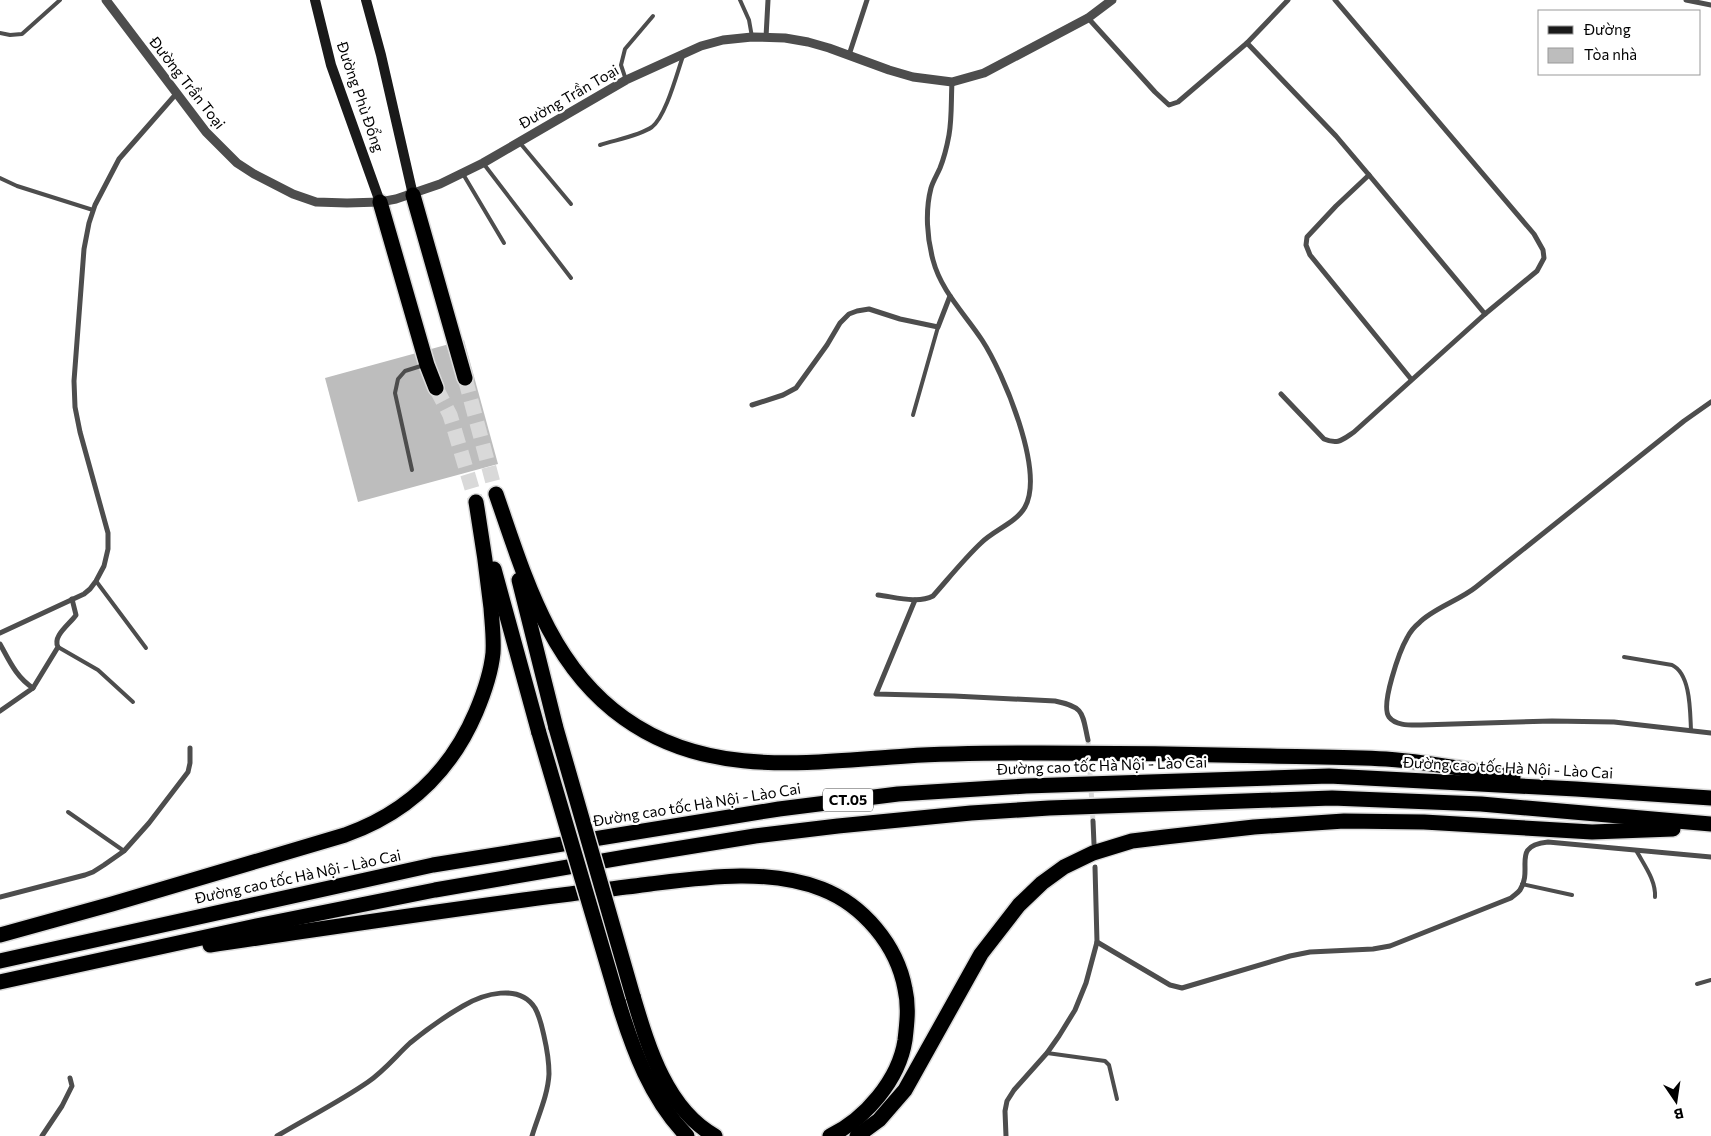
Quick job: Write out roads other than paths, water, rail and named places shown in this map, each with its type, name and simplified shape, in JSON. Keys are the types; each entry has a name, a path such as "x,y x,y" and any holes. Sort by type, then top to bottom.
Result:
{"highway":[{"path":"412,194 465,378"},
{"path":"380,202 426,364 436,388"},
{"path":"715,1136 692,1120 668,1085 644,1033 556,728 496,494 529,587 549,632 568,662 605,703 624,718 664,741 712,757 735,761 801,762 911,756 1163,753 1387,759 1456,767 1576,789"},
{"path":"0,935 345,836 368,827 388,816 428,786 463,739 481,700 492,660 493,639 490,599 476,502 539,733 628,1035 650,1085 662,1106 687,1136"},
{"name":"Đường cao tốc Hà Nội - Lào Cai","path":"0,961 433,865 779,809 898,794 1026,786 1329,776 1711,798"},
{"name":"CT.05","path":"0,982 247,928 407,896 626,857 755,836 971,813 1049,808 1332,798 1481,804 1711,826"},
{"path":"857,1136 879,1120 905,1090 981,954 1019,905 1042,883 1064,867 1093,853 1132,841 1165,836 1254,827 1344,821 1424,822 1592,832 1711,826"},
{"path":"80,964 436,911 686,879 736,876 765,877 798,882 822,889 850,904 874,925 894,955 905,989 908,1019 903,1049 890,1081 868,1109 830,1136"}],"main road":[{"name":"Đường Phù Đổng","path":"315,0 331,65 380,202"},
{"name":"Đường Phù Đổng","path":"366,0 381,55 412,194"}],"street":[{"name":"Đường Trần Toại","path":"106,0 176,94 221,148 254,174 273,185 316,202 347,203 380,202 412,194 463,174 626,80 701,46 724,40 752,37 808,42 914,77 952,82 984,74 1088,18 1112,0"},
{"path":"766,37 768,0"},
{"path":"849,55 867,0"},
{"path":"1088,18 1155,92 1170,105 1178,102 1247,43 1288,0"},
{"path":"1281,394 1324,439 1332,442 1341,441 1354,432 1411,379 1537,271 1544,258 1543,250 1534,234 1335,0"},
{"path":"1686,0 1711,5"},
{"path":"1247,43 1336,136 1485,314"},
{"path":"878,595 915,600 933,596 982,542 1019,515 1024,509 1030,490 1026,447 996,365 982,339 942,284 933,261 928,216 931,187 940,167 949,135 952,82"},
{"path":"0,634 84,594 96,582 104,566 108,549 108,533 75,407 74,381 84,249 93,210 119,159 176,94"},
{"path":"1369,175 1307,237 1307,250 1411,379"},
{"path":"752,405 783,395 796,388 848,314 870,309 900,319 938,327 950,296"},
{"path":"1711,402 1684,421 1472,590 1420,622 1402,646 1386,705 1388,716 1393,721 1402,724 1552,721 1614,722 1711,733"},
{"path":"0,711 33,688 58,646 56,638 76,615 72,599"},
{"path":"915,600 876,694 972,697 1054,702 1071,705 1082,715 1088,740"},
{"path":"0,644 18,675 33,688"},
{"path":"0,897 94,872 124,851 150,823 188,772 190,748"},
{"path":"1093,821 1094,844"},
{"path":"1097,942 1170,985 1182,988 1310,952 1373,950 1390,946 1511,898 1520,890 1524,880 1526,854 1528,848 1535,843 1548,842 1711,857"},
{"path":"1006,1136 1005,1111 1007,1101 1014,1090 1047,1053 1075,1010 1086,983 1097,942 1096,866"},
{"path":"277,1136 367,1082 440,1020 463,1006 489,995 506,993 524,997 534,1006 540,1018 548,1053 549,1075 546,1091 532,1136"},
{"path":"42,1136 57,1115 72,1086 70,1078"}],"lane":[{"path":"0,33 10,35 22,34 60,0"},
{"path":"740,0 750,20 752,37"},
{"path":"626,80 621,65 625,49 653,16"},
{"path":"600,145 645,131 654,126 670,96 684,54"},
{"path":"519,142 571,204"},
{"path":"483,164 571,278"},
{"path":"463,174 504,243"},
{"path":"0,178 17,186 93,210"},
{"path":"913,415 938,327"},
{"path":"412,470 395,393 398,379 405,371 426,364"},
{"path":"96,582 146,648"},
{"path":"58,646 98,670 133,702"},
{"path":"1624,657 1672,665 1678,668 1685,682 1689,697 1692,730"},
{"path":"68,812 124,851"},
{"path":"1636,850 1656,888 1655,897"},
{"path":"1522,884 1572,896"},
{"path":"1697,984 1711,980"},
{"path":"1047,1053 1105,1061 1109,1065 1117,1099"}],"tunnel":[{"path":"465,378 496,494"},
{"path":"436,388 450,415 476,502"},
{"path":"1088,740 1093,821"}]}
